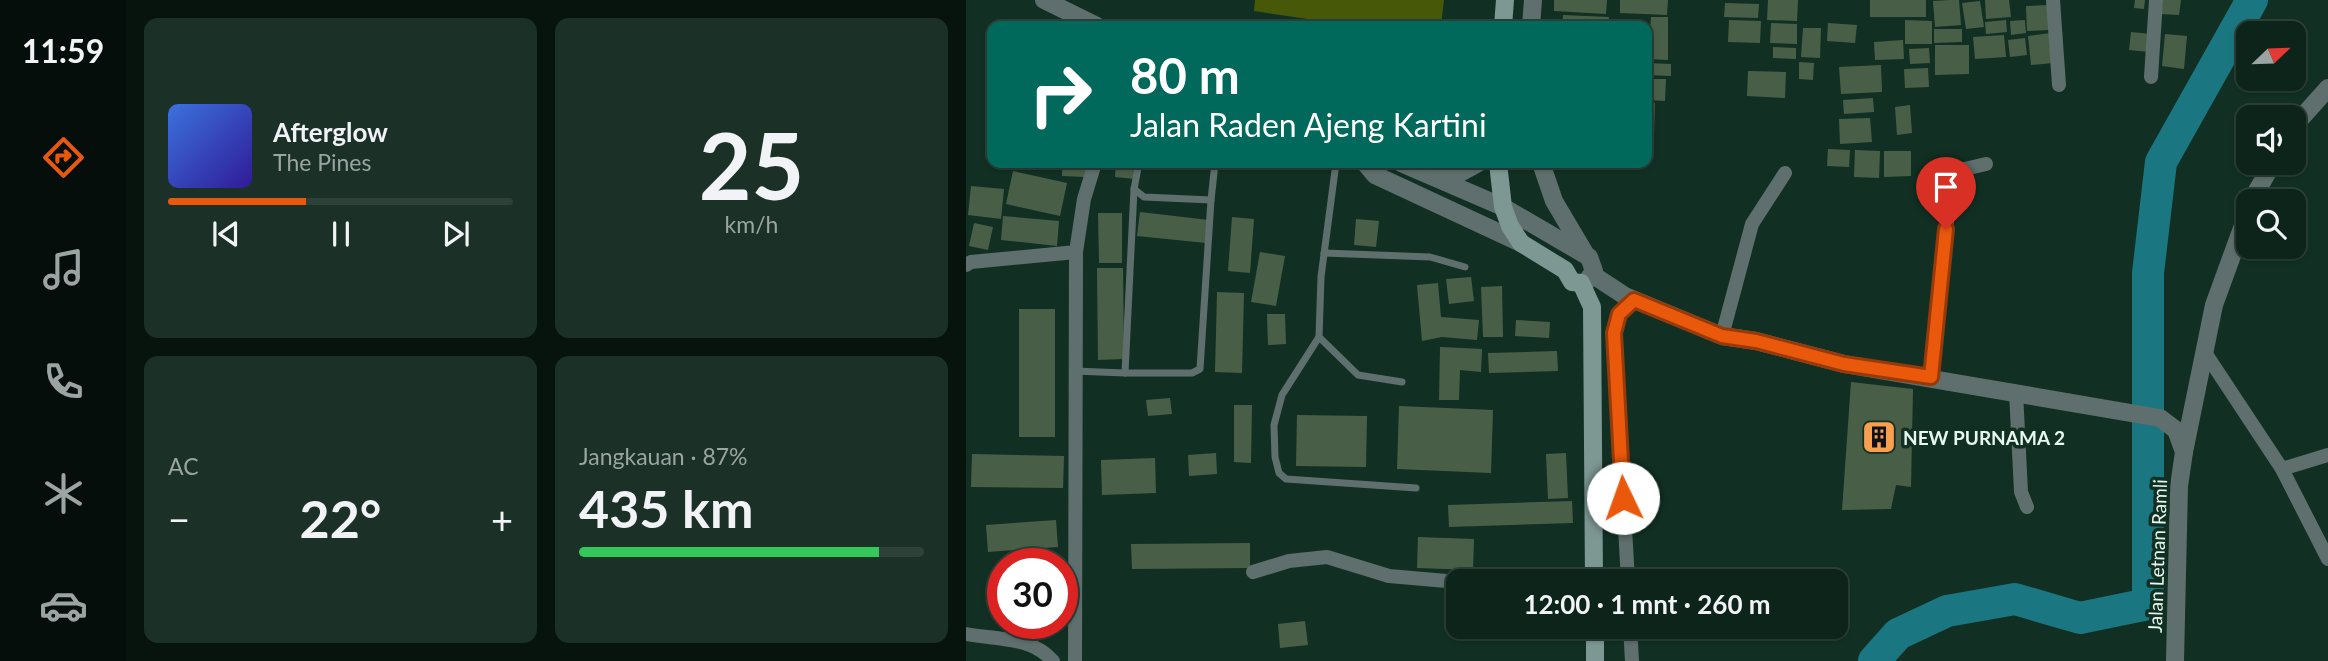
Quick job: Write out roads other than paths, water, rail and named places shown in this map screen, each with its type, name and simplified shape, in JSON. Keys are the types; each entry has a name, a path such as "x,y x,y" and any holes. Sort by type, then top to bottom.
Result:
{"main road":[{"path":"1503,21 1505,0"},
{"path":"1499,168 1503,207 1521,243 1565,270 1572,282 1587,279 1594,338 1594,569"},
{"path":"1595,639 1595,661"}],"street":[{"path":"1044,0 1087,21"},
{"path":"1531,21 1532,0"},
{"path":"2053,0 2059,85"},
{"path":"2151,77 2156,0"},
{"path":"2306,113 2328,88"},
{"path":"1931,377 1952,172 1986,164"},
{"path":"1075,661 1076,252 1084,199 1093,168"},
{"path":"1370,168 1375,175 1521,243"},
{"path":"1413,168 1503,207 1586,255 1593,261 1587,279 1722,336 1756,341 1844,364 2158,418 2176,430 2184,452"},
{"path":"1433,176 1458,174 1469,168"},
{"path":"1543,168 1554,201 1586,255"},
{"path":"1722,336 1752,224 1785,173"},
{"name":"Jalan Letnan Ramli","path":"2175,661 2179,486 2214,305 2236,245"},
{"path":"966,265 971,262 1076,252"},
{"path":"1565,270 1572,256 1586,255"},
{"path":"1627,569 1614,333 1619,314 1634,300"},
{"path":"2204,351 2282,469 2328,559"},
{"path":"2016,392 2021,492 2027,507"},
{"path":"2158,418 2193,407"},
{"path":"2282,469 2328,454"},
{"path":"1253,572 1289,561 1327,557 1389,576 1446,581"},
{"path":"966,634 1028,643 1044,651 1053,661"},
{"path":"1631,639 1632,661"}],"lane":[{"path":"1125,373 1134,189 1138,168"},
{"path":"1074,371 1192,373 1199,369 1214,168"},
{"path":"1335,168 1324,253 1318,337 1282,396 1274,425 1275,457 1279,473 1286,479 1416,488"},
{"path":"1134,189 1144,197 1211,200"},
{"path":"1324,253 1430,257 1465,267"},
{"path":"1318,337 1358,375 1402,382"}],"waterway":[{"path":"1874,661 1898,634 1947,611 2015,599 2080,618 2148,604 2148,273 2161,162 2252,0"}],"place":[{"name":"NEW PURNAMA 2","path":"1879,437"}]}
